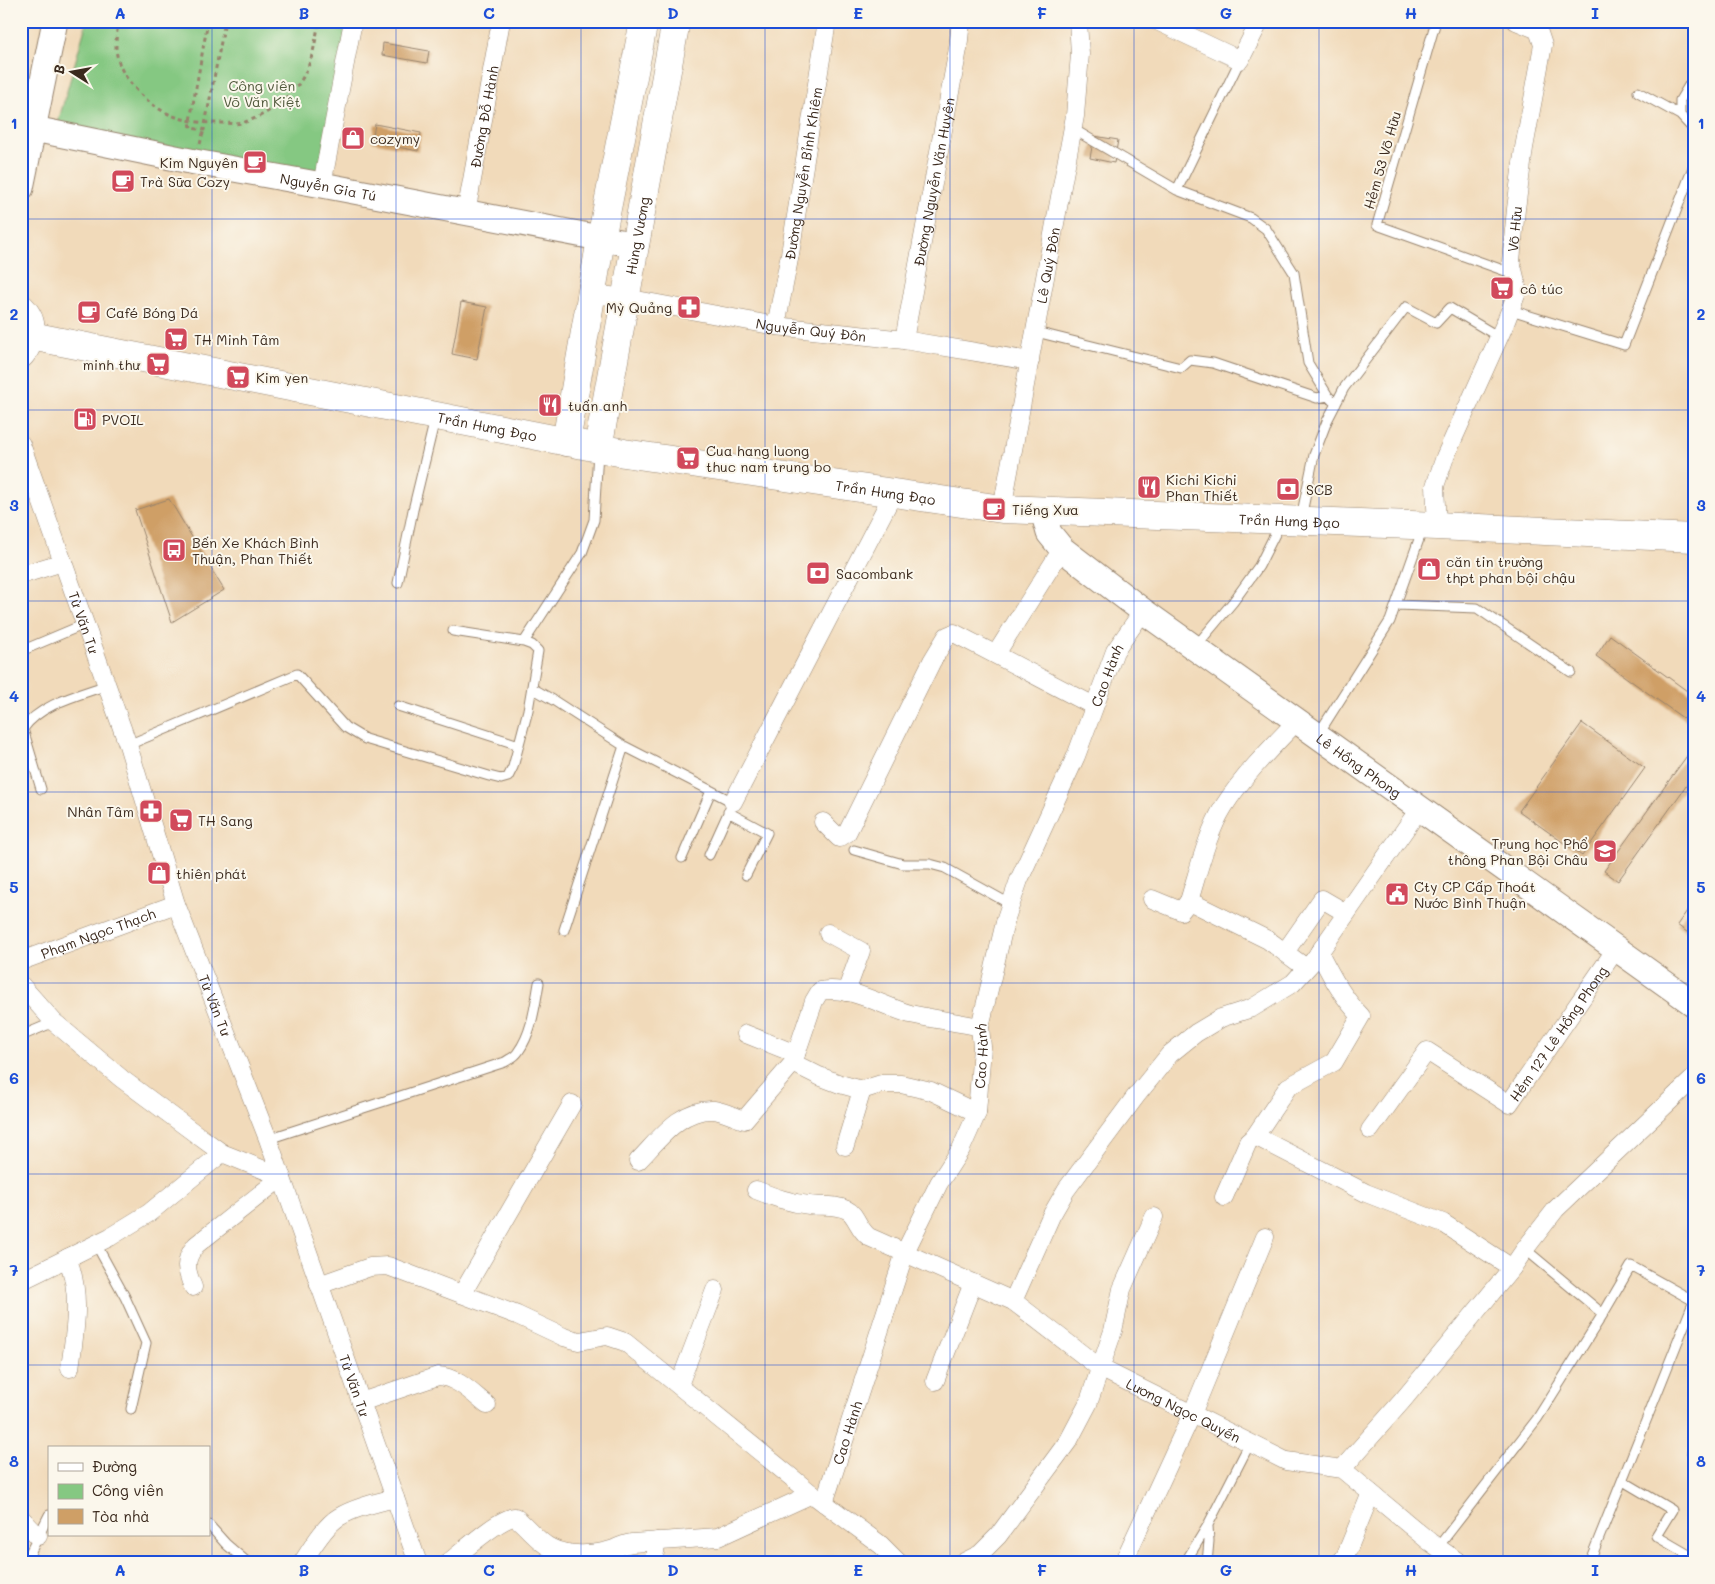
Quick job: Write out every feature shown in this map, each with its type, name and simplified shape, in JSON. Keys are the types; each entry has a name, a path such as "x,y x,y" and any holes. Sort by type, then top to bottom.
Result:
{"main road":[{"path":"21,188 28,128 55,21"},
{"path":"566,442 593,294 601,238 644,21"},
{"name":"Hùng Vương","path":"598,448 676,21"},
{"name":"Nguyễn Gia Tú","path":"28,128 195,162 636,245"},
{"path":"21,308 26,313 30,324 26,345"},
{"name":"Trần Hưng Đạo","path":"26,345 436,416 598,448 1002,509 1430,525 1694,538"},
{"name":"Lê Hồng Phong","path":"1043,511 1049,533 1062,549 1142,611 1694,1004"}],"street":[{"path":"322,185 353,21"},
{"name":"Đường Đỗ Hành","path":"466,213 501,21"},
{"name":"Đường Nguyễn Bỉnh Khiêm","path":"776,326 790,254 827,21"},
{"name":"Đường Nguyễn Văn Huyên","path":"904,340 958,49 961,21"},
{"name":"Lê Quý Đôn","path":"1002,509 1073,129 1080,62 1078,21"},
{"path":"1157,21 1240,60 1260,21"},
{"name":"Võ Hữu","path":"1430,525 1435,486 1444,457 1511,310 1518,290 1511,261 1516,209 1524,148 1543,45 1538,30 1516,21"},
{"name":"Nguyễn Quý Đôn","path":"593,294 626,298 776,326 904,340 1030,361"},
{"name":"Từ Văn Tư","path":"21,444 128,745 176,904 268,1139 418,1563"},
{"path":"731,807 893,494"},
{"path":"996,654 1062,549"},
{"path":"21,575 63,562"},
{"name":"Cao Hành","path":"818,1498 904,1252 939,1183 961,1149 977,1113 982,1047 980,1026 1010,904 1019,880 1076,756 1115,651 1142,611"},
{"path":"823,822 838,838 847,834 932,661 947,636 954,633 1094,706"},
{"path":"1152,899 1181,911 1189,900 1208,843 1223,807 1248,773 1297,721"},
{"path":"1013,1301 1051,1216 1066,1190 1170,1054 1196,1033 1222,1018 1252,1008 1293,982 1319,952 1420,808"},
{"path":"1285,952 1322,899 1346,913"},
{"path":"1189,900 1268,940 1306,968"},
{"name":"Phạm Ngọc Thạch","path":"21,961 176,904"},
{"path":"828,934 861,951 846,992"},
{"name":"Hẻm 127 Lê Hồng Phong","path":"1370,1130 1427,1051 1509,1104 1616,949"},
{"path":"1224,1197 1248,1142 1288,1087 1334,1062 1360,1016 1350,1006 1334,983 1319,952"},
{"path":"21,985 54,1022 122,1079 222,1153 282,1178 191,1250 186,1268 192,1288"},
{"path":"638,1161 678,1120 697,1111 715,1110 744,1120 794,1059 814,1001 820,992 828,990 846,992 910,1014 980,1026"},
{"path":"746,1034 794,1059 819,1076 862,1090 882,1084 901,1084 931,1091 977,1113"},
{"path":"1460,1563 1440,1554 1342,1469 1403,1400 1512,1268 1524,1249 1556,1209 1694,1078"},
{"path":"845,1146 862,1090"},
{"path":"462,1294 572,1104"},
{"path":"1254,1136 1366,1193 1443,1223 1512,1268"},
{"path":"21,1281 96,1244 149,1213 222,1153"},
{"name":"Lương Ngọc Quyến","path":"756,1190 794,1203 849,1210 862,1232 869,1237 1013,1301 1100,1368 1286,1461 1342,1469"},
{"path":"962,1563 980,1554 998,1536 1069,1440 1088,1404 1113,1331 1122,1289 1154,1217"},
{"path":"1123,1563 1192,1414 1266,1237"},
{"path":"67,1258 76,1287 76,1330 70,1368"},
{"path":"320,1285 370,1267 388,1266 525,1319 564,1337 579,1341 607,1336 624,1342 818,1498 881,1545 899,1563"},
{"path":"935,1381 973,1283"},
{"path":"679,1385 715,1290"},
{"path":"361,1402 438,1376 445,1376 455,1380 488,1405"},
{"path":"1339,1563 1345,1557 1371,1493"},
{"path":"302,1563 322,1534 338,1518 358,1508 395,1498"},
{"path":"448,1563 494,1527 510,1518 516,1517 551,1548 570,1553 598,1552 627,1544 718,1537 818,1498"},
{"path":"21,1518 38,1536"},
{"path":"653,1563 657,1541"}],"lane":[{"name":"Hẻm 53 Võ Hữu","path":"1436,21 1377,225 1514,274"},
{"path":"1177,190 1240,60"},
{"path":"1680,115 1680,100 1694,77"},
{"path":"1638,92 1680,115 1694,130"},
{"path":"1073,129 1177,190 1250,218 1266,229 1294,272 1308,363 1328,396 1336,404"},
{"path":"1511,310 1624,345 1694,165"},
{"path":"1194,648 1233,602 1292,520 1314,455 1344,388 1406,308 1436,323 1450,308 1499,337"},
{"path":"1036,332 1181,368 1190,360 1213,363 1317,398 1328,396"},
{"path":"398,583 413,510 436,416"},
{"path":"524,642 582,553 594,520 598,448"},
{"path":"1317,736 1378,643 1390,621 1430,525"},
{"path":"1397,605 1477,608 1571,672"},
{"path":"21,651 85,624"},
{"path":"128,745 297,674 345,727 365,739 501,779 508,777 519,745 538,651 524,642 453,632"},
{"path":"41,789 23,729 29,720 46,709 107,685"},
{"path":"532,688 624,746 712,791 767,833 746,875"},
{"path":"398,706 519,745"},
{"path":"564,930 624,746"},
{"path":"682,858 712,791"},
{"path":"709,855 731,807"},
{"path":"854,850 903,864 930,864 945,868 1010,904"},
{"path":"268,1139 505,1062 517,1054 525,1039 532,1020 539,983"},
{"path":"21,1036 54,1022"},
{"path":"96,1244 125,1297 146,1343 132,1409"},
{"path":"1524,1249 1603,1314"},
{"path":"1440,1554 1537,1419 1632,1266 1694,1301 1589,1563"},
{"path":"1189,1556 1208,1525 1250,1443"},
{"path":"1623,1480 1672,1510 1656,1536 1694,1558"},
{"path":"27,1561 48,1517"},
{"path":"1207,1563 1208,1525"},
{"path":"210,1526 226,1544 248,1563"}],"path":[{"path":"118,21 116,36 118,59 128,79 144,98 163,113 205,124 244,123 269,110 291,94 313,58 319,21"},
{"path":"208,21 190,121 191,128 204,130 225,21"}],"green space":[{"name":"Công viên Võ Văn Kiệt","path":"87,21 348,21 319,175 57,126"}],"building":[{"path":"383,43 429,51 427,63 382,55"},
{"path":"375,124 421,133 418,151 372,142"},
{"path":"1094,136 1118,140 1114,163 1090,158"},
{"path":"461,302 487,307 477,359 452,354"},
{"name":"Bến Xe Khách Bình Thuận, Phan Thiết","path":"169,499 224,590 172,622 135,510"},
{"path":"1610,635 1694,696 1694,726 1596,656"},
{"path":"1582,723 1645,768 1582,856 1519,811"},
{"path":"1694,746 1694,775 1618,881 1604,871"},
{"path":"1694,901 1694,937 1677,925"}],"place":[{"name":"cozymy","path":"353,138"},
{"name":"Kim Nguyên","path":"255,162"},
{"name":"Trà Sữa Cozy","path":"123,181"},
{"name":"cô túc","path":"1502,288"},
{"name":"Mỳ Quảng","path":"689,307"},
{"name":"Café Bóng Dá","path":"89,312"},
{"name":"TH Minh Tâm","path":"176,339"},
{"name":"minh thư","path":"158,364"},
{"name":"Kim yen","path":"238,377"},
{"name":"tuấn anh","path":"550,405"},
{"name":"PVOIL","path":"85,419"},
{"name":"Cua hang luong thuc nam trung bo","path":"688,458"},
{"name":"Kichi Kichi Phan Thiết","path":"1149,487"},
{"name":"SCB","path":"1288,489"},
{"name":"Tiếng Xưa","path":"994,509"},
{"name":"Bến Xe Khách Bình Thuận, Phan Thiết","path":"174,550"},
{"name":"căn tin trường thpt phan bội chậu","path":"1429,569"},
{"name":"Sacombank","path":"818,573"},
{"name":"Nhân Tâm","path":"151,811"},
{"name":"TH Sang","path":"181,820"},
{"name":"Trung học Phổ thông Phan Bội Châu","path":"1605,851"},
{"name":"thiên phát","path":"159,873"},
{"name":"Cty CP Cấp Thoát Nước Bình Thuận","path":"1397,894"}]}
